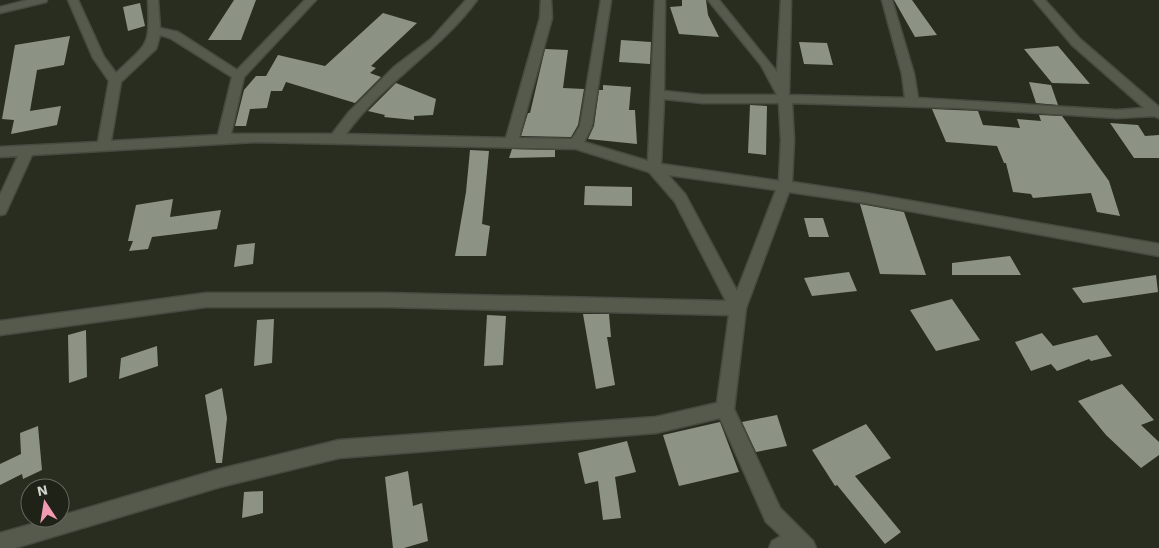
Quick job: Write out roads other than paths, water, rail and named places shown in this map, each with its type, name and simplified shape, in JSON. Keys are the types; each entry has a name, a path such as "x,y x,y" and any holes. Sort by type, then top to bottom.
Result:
{"street":[{"path":"0,10 42,0"},
{"path":"73,0 99,58 115,80"},
{"path":"104,145 115,80 152,46 156,30 153,0"},
{"path":"223,139 238,76 311,0"},
{"path":"335,140 352,115 398,70 435,42 472,0"},
{"path":"511,144 546,18 546,0"},
{"path":"576,144 586,126 606,0"},
{"path":"660,0 654,168 680,198 738,308"},
{"path":"713,0 775,78 785,99"},
{"path":"786,0 783,74 788,160 786,181 738,308 725,409 773,515 801,543"},
{"path":"887,0 908,74 912,103"},
{"path":"1039,0 1076,42 1158,113"},
{"path":"156,30 174,35 238,76"},
{"path":"658,94 702,99 785,99 912,103 1117,114 1158,113"},
{"path":"0,152 257,137 335,140 479,140 511,144 537,142 576,144 654,168 783,188 865,198 1159,250"},
{"path":"0,210 28,149"},
{"path":"0,328 206,300 386,300 738,308"},
{"path":"0,543 220,478 339,449 656,425 725,409"},
{"path":"779,548 801,543"}]}
